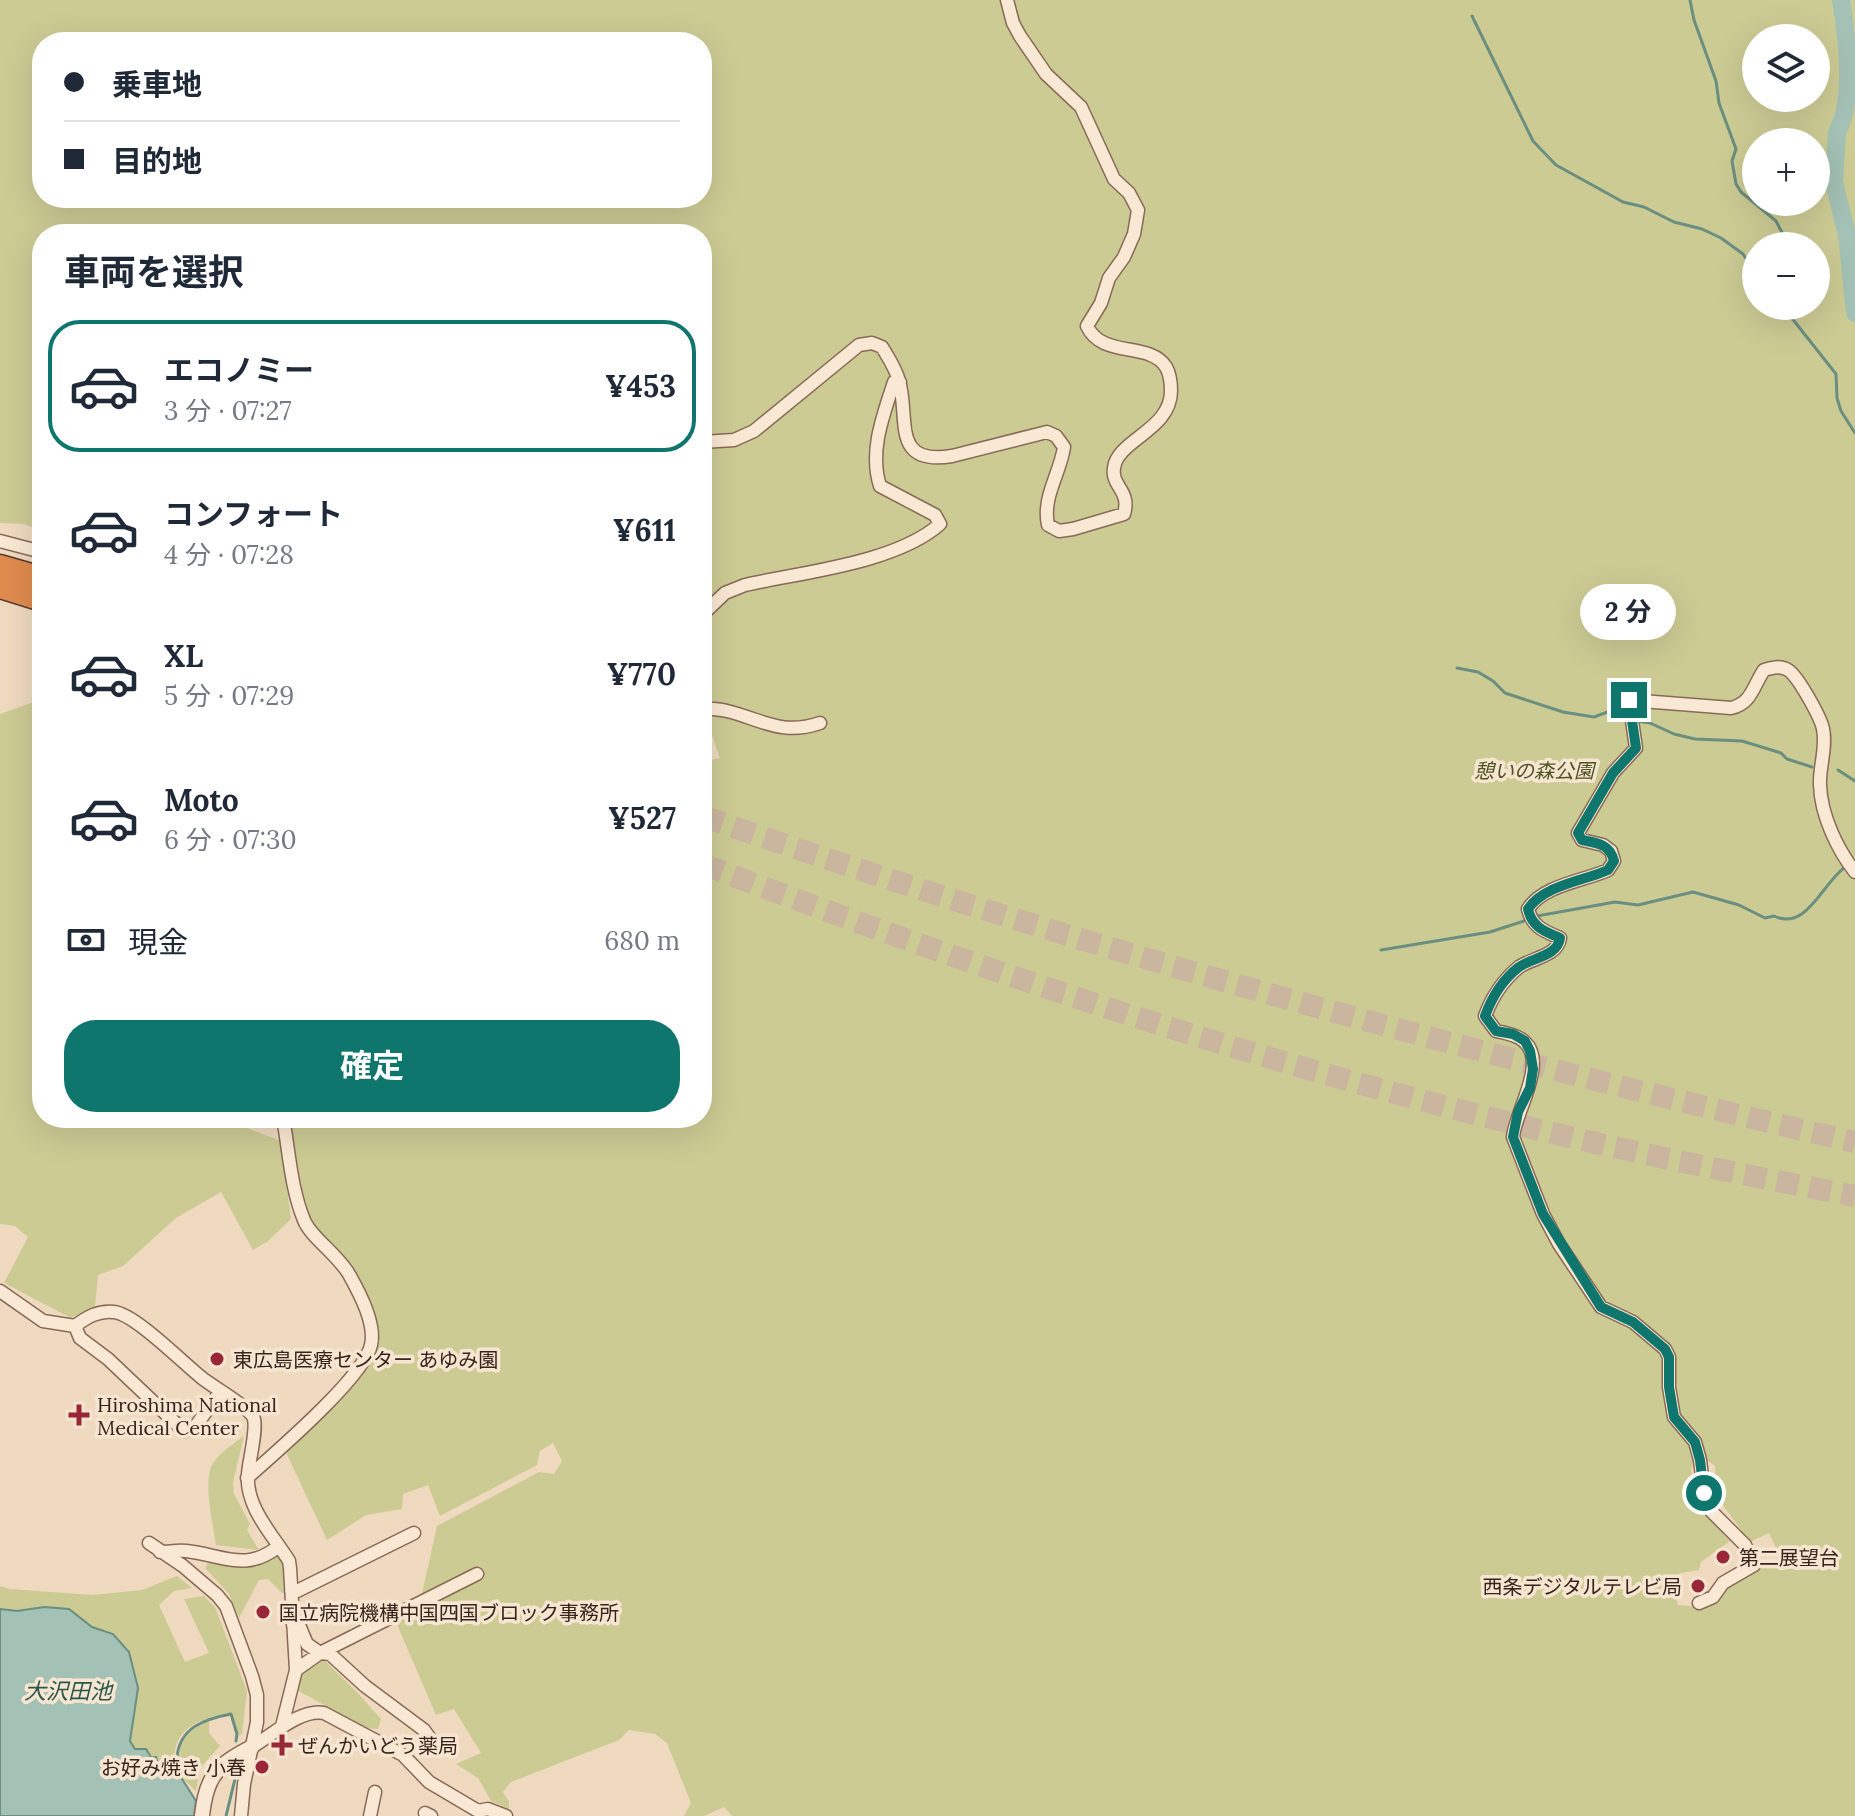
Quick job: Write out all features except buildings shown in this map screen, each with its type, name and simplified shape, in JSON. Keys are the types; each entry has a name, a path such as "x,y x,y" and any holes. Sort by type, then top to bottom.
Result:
{"highway":[{"path":"0,566 32,575"},
{"path":"0,587 32,597"}],"street":[{"path":"712,441 734,440 754,431 859,345 872,343 882,347 900,382 907,442 919,455 937,459 1047,432 1056,436 1064,447 1049,491 1048,525 1059,531 1073,529 1124,514 1128,503 1114,478 1113,467 1117,457 1158,422 1171,397 1169,372 1162,361 1147,354 1100,342 1087,326 1101,303 1109,278 1124,257 1134,234 1138,210 1129,193 1114,179 1081,107 1046,74 1020,36 1007,0"},
{"path":"712,605 725,593 745,585 885,554 917,542 940,524 935,515 880,486 876,447 881,421 894,382 900,382"},
{"path":"0,541 32,549"},
{"path":"1699,1603 1713,1597 1723,1583 1754,1565 1745,1545 1712,1512 1704,1493 1695,1442 1674,1417 1669,1387 1669,1357 1665,1349 1633,1322 1601,1307 1543,1214 1513,1137 1518,1112 1530,1088 1533,1069 1530,1051 1525,1041 1513,1034 1496,1031 1485,1016 1501,984 1519,967 1553,952 1559,945 1560,938 1535,926 1530,918 1528,909 1534,900 1608,870 1614,861 1611,851 1603,845 1582,840 1578,833 1613,773 1636,748 1629,700 1731,708 1742,706 1764,670 1776,667 1789,670 1823,727 1820,786 1827,817 1845,859 1854,871"},
{"path":"712,708 724,709 764,724 800,730 820,723"},
{"path":"247,1478 312,1419 362,1363 372,1342 372,1329 351,1277 340,1260 305,1224 285,1128"},
{"path":"0,1291 43,1321 75,1326 101,1312 118,1311 151,1333 220,1392 248,1409 255,1421 247,1478 249,1499 289,1561 296,1670 282,1726"},
{"path":"75,1326 80,1338 108,1359 184,1431 195,1427 220,1392"},
{"path":"291,1591 297,1591 414,1533"},
{"path":"241,1816 244,1784 257,1722 257,1695 252,1676 226,1606 183,1566 155,1548 184,1550 242,1563 269,1554 279,1546"},
{"path":"296,1670 320,1653 477,1574"},
{"path":"293,1625 299,1625 307,1644 320,1653 330,1654 365,1686 424,1730 434,1744 445,1747"},
{"path":"202,1816 204,1793 226,1760 282,1726 317,1711 338,1719 403,1755 429,1782 478,1813 488,1809 506,1816"},
{"path":"370,1816 375,1792"}],"green space":[{"name":"憩いの森公園","path":"0,0 1855,0 1855,1816 732,1816 724,1807 704,1816 684,1816 691,1803 667,1743 655,1734 629,1730 619,1740 511,1782 503,1792 509,1809 491,1801 478,1778 456,1764 481,1753 454,1709 436,1715 395,1620 421,1598 437,1526 539,1472 554,1474 562,1461 553,1443 540,1451 537,1465 440,1516 428,1485 403,1494 402,1509 366,1515 327,1540 284,1448 369,1359 380,1342 361,1283 307,1217 291,1128 712,1128 712,760 720,758 712,735 712,224 32,224 32,527 0,523","holes":["1695,1457 1715,1466 1716,1490 1722,1504 1750,1542 1769,1533 1781,1558 1724,1586 1699,1607 1678,1605 1672,1579 1681,1573 1699,1570 1701,1562 1730,1541 1703,1508 1692,1500 1688,1487 1695,1483 1691,1470"]},
{"path":"32,703 32,1128 247,1128 281,1141 291,1219 268,1241 253,1250 221,1192 176,1218 123,1266 98,1275 95,1306 71,1318 4,1283 28,1237 15,1226 0,1224 0,714"},
{"path":"244,1436 233,1483 234,1494 250,1524 247,1530 259,1550 216,1545 210,1506 208,1484 211,1467 221,1454"},
{"path":"276,1553 280,1554 285,1569 283,1594 268,1579 259,1580 239,1618 229,1594 205,1568 209,1561 250,1567"},
{"path":"177,1576 192,1588 174,1591 159,1605 185,1662 209,1653 184,1599 204,1596 215,1607 247,1691 242,1734 239,1735 230,1713 211,1717 186,1731 176,1746 174,1757 158,1764 156,1757 135,1749 130,1741 138,1688 129,1652 113,1634 92,1627 69,1609 0,1609 0,1586 93,1595 142,1590"},
{"path":"316,1660 324,1660 356,1691 381,1719 378,1729 366,1728 295,1689 302,1671"},
{"path":"209,1721 209,1733 220,1746 200,1768 196,1791 168,1765 179,1759 188,1735"}],"water":[{"name":"大沢田池","path":"44,1607 69,1609 92,1627 113,1634 129,1652 138,1688 130,1741 135,1749 146,1749 151,1757 156,1757 165,1772 182,1779 196,1801 194,1816 0,1816 0,1609 17,1611"}],"waterway":[{"path":"1690,0 1716,81 1719,103 1736,149 1732,161 1736,184 1741,192 1776,221 1782,232"},
{"path":"1841,0 1848,86 1843,119 1837,132 1834,182 1847,235 1855,313"},
{"path":"1472,16 1533,141 1556,165 1623,202 1644,207 1674,222 1721,238 1742,253"},
{"path":"1793,320 1836,374 1841,411 1855,433"},
{"path":"1457,668 1478,672 1505,693 1563,712 1594,717 1613,710 1627,715"},
{"path":"1636,721 1695,739 1742,741 1812,767"},
{"path":"1838,770 1855,781"},
{"path":"1537,916 1615,902 1638,905 1693,892 1739,905 1765,918 1774,916 1786,919 1806,911 1848,865"},
{"path":"1381,950 1490,932 1530,919"},
{"path":"158,1766 177,1758 182,1739 188,1732 211,1719 231,1714 236,1741"},
{"path":"226,1816 236,1775"}],"tunnel":[{"path":"712,819 986,910 1274,995 1564,1072 1855,1142"},
{"path":"712,868 996,971 1294,1065 1540,1130 1855,1196"}],"place":[{"name":"東広島医療センター あゆみ園","path":"217,1359"},
{"name":"Hiroshima National Medical Center","path":"79,1415"},
{"name":"第二展望台","path":"1723,1557"},
{"name":"西条デジタルテレビ局","path":"1698,1586"},
{"name":"国立病院機構中国四国ブロック事務所","path":"263,1612"},
{"name":"ぜんかいどう薬局","path":"282,1745"},
{"name":"お好み焼き 小春","path":"262,1767"}],"route":[{"path":"1629,700 1636,748 1613,773 1578,833 1582,840 1603,845 1611,851 1614,861 1608,870 1534,900 1528,909 1530,918 1535,926 1560,938 1559,945 1553,952 1519,967 1501,984 1485,1016 1496,1031 1513,1034 1525,1041 1530,1051 1533,1069 1530,1088 1518,1112 1513,1137 1543,1214 1601,1307 1633,1322 1665,1349 1669,1357 1670,1400 1674,1417 1695,1442 1704,1493"}]}
